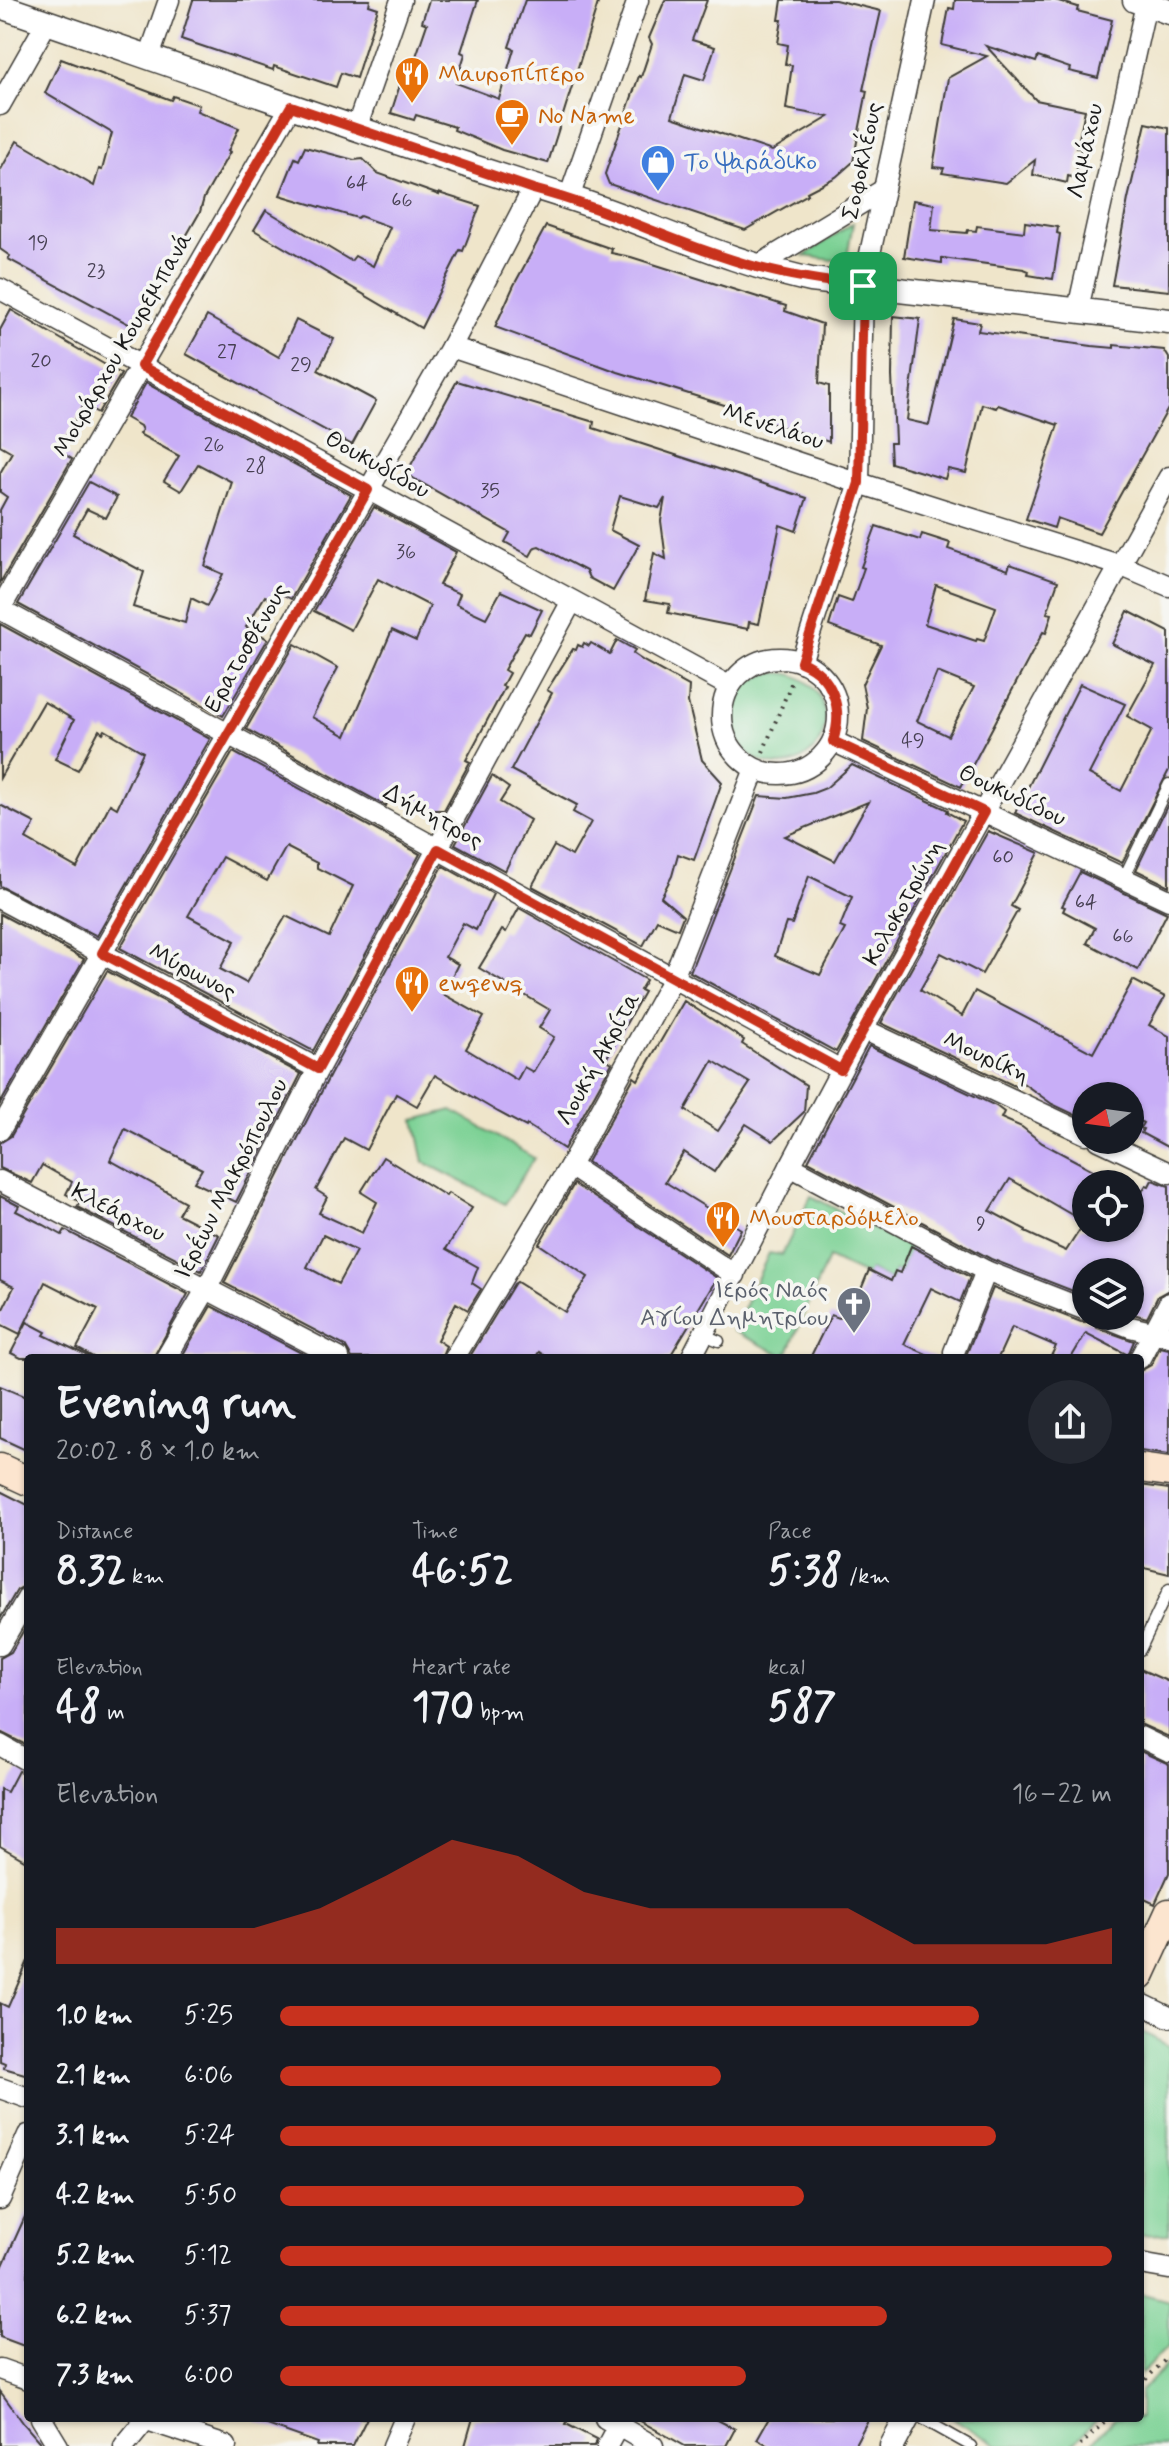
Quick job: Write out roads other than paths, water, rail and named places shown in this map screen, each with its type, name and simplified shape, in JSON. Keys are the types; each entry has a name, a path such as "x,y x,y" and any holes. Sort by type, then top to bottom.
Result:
{"main road":[{"path":"0,1468 24,1479"},
{"path":"1144,1469 1169,1472"},
{"path":"1144,1967 1169,1913"}],"street":[{"path":"149,57 169,0"},
{"path":"356,129 401,0"},
{"path":"569,198 638,0"},
{"name":"Σοφοκλέους","path":"801,662 859,483 863,286 925,0"},
{"name":"Λαμάχου","path":"1078,309 1150,5"},
{"path":"0,6 533,189 569,198 756,267 811,280 1169,321"},
{"path":"0,105 47,22"},
{"name":"Μοιράρχου Κουρεμπανά","path":"0,609 291,106"},
{"name":"Ερατοσθένους","path":"0,1130 451,347 533,189"},
{"path":"756,267 883,190"},
{"name":"Θουκυδίδου","path":"3,298 141,366 729,686"},
{"name":"Μενελάου","path":"451,347 859,483 1122,566 1169,586"},
{"name":"Κολοκοτρώνη","path":"695,1354 712,1338 735,1275 790,1166 1169,477"},
{"name":"Ιερέων Μακρόπουλου","path":"168,1354 207,1288 318,1069 572,601"},
{"name":"Δήμητρος","path":"0,609 841,1070"},
{"path":"779,657 801,662 820,675 834,694 838,717 833,741 816,761 799,771 780,774 755,769 735,754 724,732 721,713 729,686 746,668 758,662 779,657"},
{"name":"Θουκυδίδου","path":"833,741 1169,900"},
{"name":"Λουκή Ακρίτα","path":"456,1354 570,1166 673,978 755,769"},
{"name":"Μύρωνος","path":"0,899 318,1069"},
{"name":"Μουρίκη","path":"863,1029 1072,1127"},
{"path":"1129,1154 1169,1173"},
{"path":"570,1166 735,1275"},
{"path":"790,1166 986,1271 1072,1305"},
{"name":"Κλεάρχου","path":"0,1181 331,1354"},
{"path":"954,1352 986,1271"},
{"path":"1144,1354 1161,1335 1169,1303"},
{"path":"0,1645 24,1604"},
{"path":"1144,1739 1169,1751"},
{"path":"0,1745 24,1759"},
{"path":"1144,2005 1169,2017"},
{"path":"0,2088 24,2097"},
{"path":"0,2199 24,2144"},
{"path":"1144,2265 1169,2269"},
{"path":"43,2422 58,2446"},
{"path":"124,2446 143,2422"},
{"path":"154,2422 226,2446"},
{"path":"393,2446 403,2422"},
{"path":"607,2446 614,2422"},
{"path":"618,2422 653,2446"},
{"path":"892,2446 905,2422"}],"lane":[{"path":"1124,877 1169,784"},
{"path":"1144,1642 1169,1589"},
{"path":"928,2422 971,2446"}],"place":[{"name":"Μαυροπίπερο","path":"412,105"},
{"name":"No Name","path":"512,147"},
{"name":"Το Ψαράδικο","path":"658,193"},
{"name":"ewqewq","path":"412,1014"},
{"name":"Μουσταρδόμελο","path":"723,1249"},
{"name":"Ιερός Ναός Αγίου Δημητρίου","path":"854,1335"}]}
